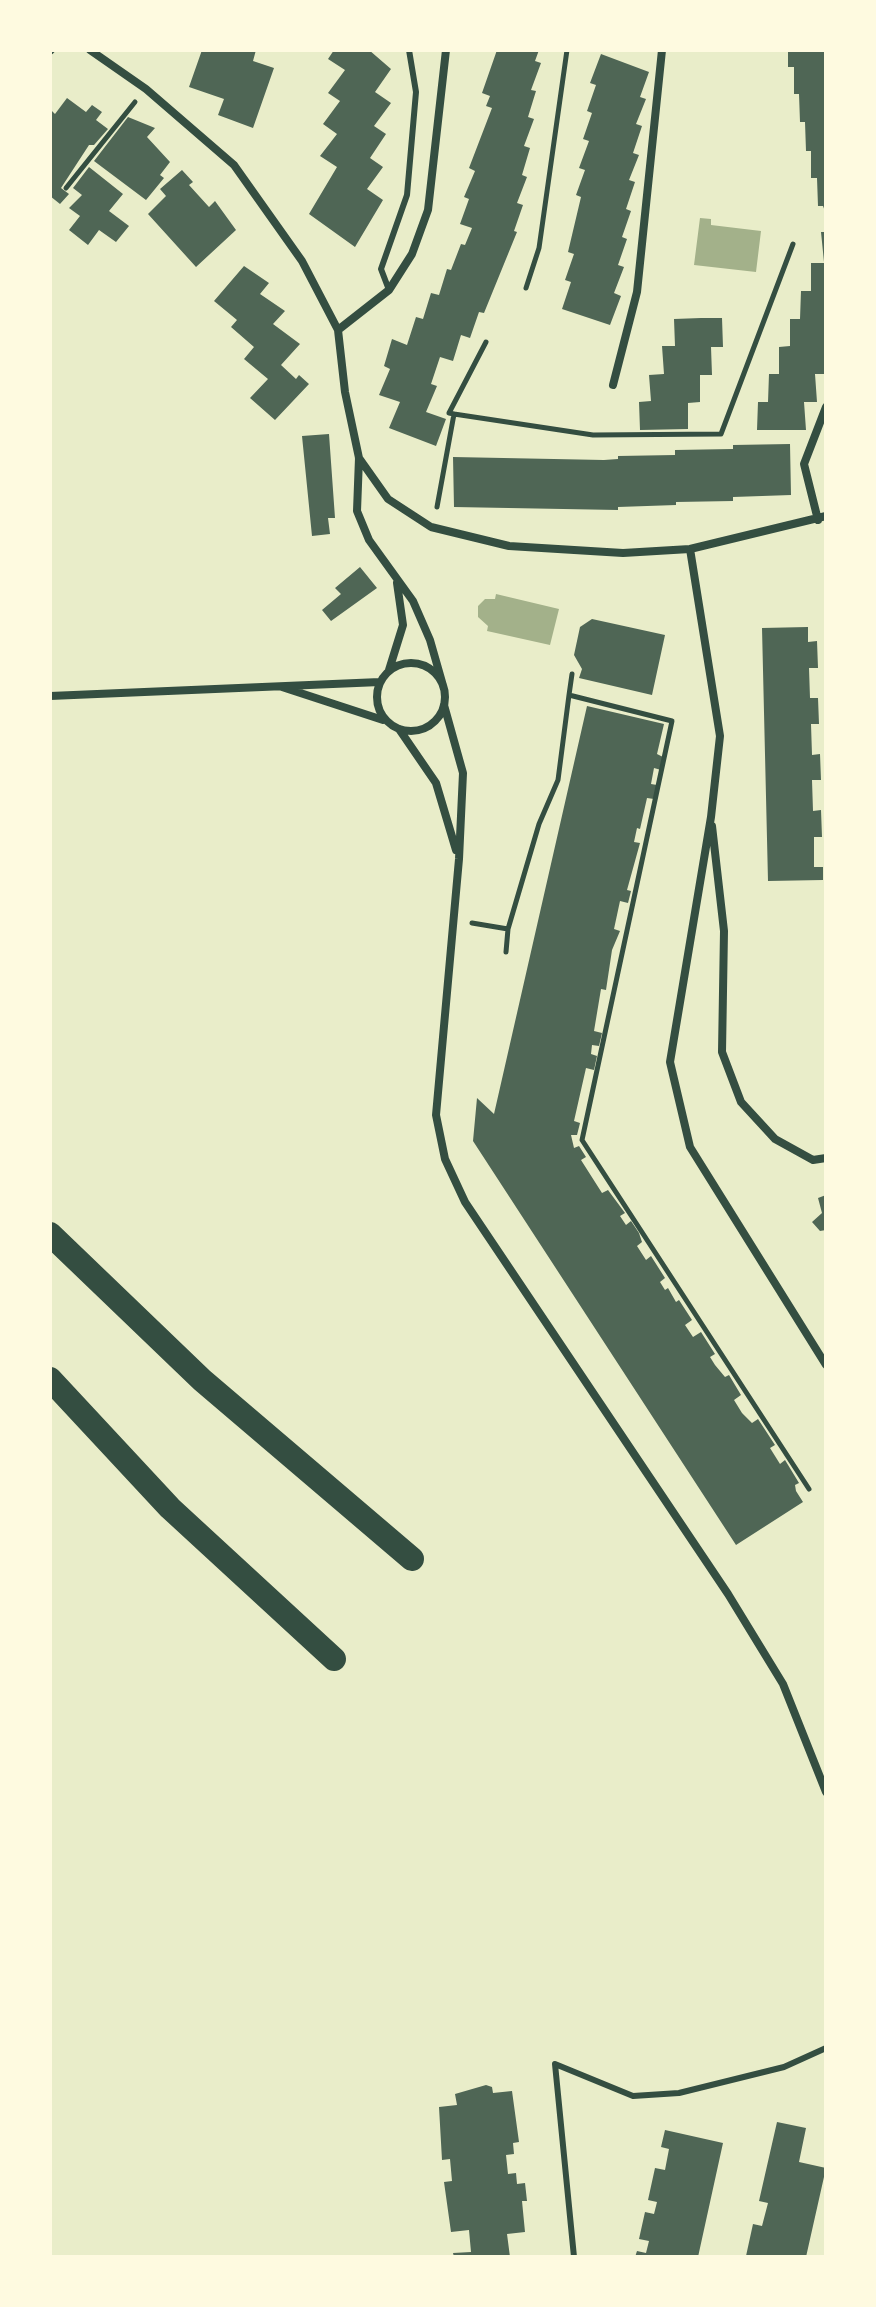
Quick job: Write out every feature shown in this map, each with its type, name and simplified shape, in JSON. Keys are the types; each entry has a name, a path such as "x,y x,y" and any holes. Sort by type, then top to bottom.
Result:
{"highway":[{"path":"50,1234 202,1380 412,1559"},
{"path":"50,1379 170,1508 334,1659"}],"street":[{"path":"90,50 146,89 234,165 302,261 338,330 345,392 359,458 357,511 369,540 413,601 430,640 463,773 459,859 436,1115 445,1159 465,1202 728,1594 783,1684 826,1792"},
{"path":"338,330 389,290 412,254 428,210 446,50"},
{"path":"613,385 637,292 662,50"},
{"path":"359,458 388,499 431,527 509,546 623,553 690,549 822,518 804,464 826,407"},
{"path":"690,549 720,736 711,817 670,1062 690,1147 826,1365"},
{"path":"386,722 377,702 380,682 389,670 403,625 396,578"},
{"path":"389,670 399,665 422,664 432,670 444,689"},
{"path":"50,696 380,682"},
{"path":"274,685 410,732 432,724 444,705"},
{"path":"399,729 436,783 459,859"},
{"path":"711,817 724,931 722,1052 741,1102 775,1139 813,1160 826,1158"}],"lane":[{"path":"389,290 381,269 407,195 415,107 409,50"},
{"path":"574,2257 555,2064 633,2096 679,2093 784,2067 826,2048"}],"path":[{"path":"526,288 539,248 567,50"},
{"path":"66,188 126,114"},
{"path":"454,414 449,413 486,342"},
{"path":"506,952 508,929 539,824 558,780 572,674"},
{"path":"569,695 672,721 582,1140 809,1489"},
{"path":"488,927 508,929"}],"shaded area":[{"path":"700,218 711,219 711,225 761,231 756,272 694,265"},
{"path":"496,594 559,609 550,645 487,631 488,626 478,617 478,606 485,599 495,599"}],"building":[{"path":"202,50 256,50 253,61 274,68 253,128 218,115 224,99 189,87"},
{"path":"334,50 369,50 391,69 375,92 391,103 374,126 386,134 370,158 383,167 367,189 383,200 355,247 309,214 337,167 320,156 337,134 323,124 340,101 328,93 345,70 328,59"},
{"path":"497,50 539,50 535,61 541,63 531,90 536,91 528,117 534,119 524,146 530,148 522,175 527,177 517,203 523,205 514,231 517,232 484,313 479,312 470,338 461,335 453,361 440,357 431,384 437,386 426,412 446,419 436,446 389,428 400,402 379,395 390,369 384,366 392,339 407,345 416,317 423,319 431,293 439,295 447,269 451,270 461,244 465,245 472,228 460,224 469,199 464,197 475,171 469,168 492,108 486,106 490,96 482,93"},
{"path":"788,50 826,50 826,214 823,206 818,206 817,178 811,178 811,151 806,151 805,122 800,122 799,94 794,94 794,67 788,67"},
{"path":"601,54 649,72 640,97 646,99 636,124 642,126 633,153 639,155 629,180 635,182 626,209 631,211 622,237 627,239 618,265 624,267 614,293 621,296 610,325 562,309 571,282 565,280 574,254 568,252 581,197 576,195 585,170 579,168 589,141 583,139 592,113 587,111 596,85 590,83"},
{"path":"67,98 86,112 92,105 102,112 96,120 108,129 94,145 89,145 61,188 69,194 60,204 50,196 50,109 55,114"},
{"path":"128,117 155,128 147,137 170,162 160,175 164,178 146,200 94,161"},
{"path":"89,167 123,194 109,211 129,226 116,242 99,230 88,245 69,230 80,216 69,208 82,195 73,188"},
{"path":"182,170 193,182 189,185 209,207 215,201 236,230 196,267 148,214 166,196 160,189"},
{"path":"821,232 826,232 826,262 824,262"},
{"path":"811,263 826,263 826,374 815,374 817,402 804,402 806,430 757,430 758,402 768,402 769,374 779,374 779,347 790,346 790,319 800,319 801,291 811,291"},
{"path":"244,266 269,283 260,294 285,311 273,324 300,344 281,365 296,379 299,375 309,384 275,420 250,398 268,379 244,359 254,347 231,327 237,320 214,301"},
{"path":"722,318 723,347 711,347 712,375 700,375 700,402 688,403 688,429 640,430 639,402 651,401 649,375 664,374 662,346 675,346 674,319"},
{"path":"329,434 335,518 328,518 330,534 312,536 302,436"},
{"path":"790,444 791,495 733,497 733,501 676,502 676,505 618,507 618,510 454,507 453,457 604,460 618,459 618,456 675,455 675,450 733,449 733,445"},
{"path":"360,567 377,588 331,621 322,610 341,594 335,588"},
{"path":"592,619 665,635 652,695 579,678 582,669 574,655 580,627"},
{"path":"808,627 808,642 817,641 818,668 809,668 810,698 818,698 819,724 811,724 812,755 820,754 821,780 812,780 813,811 821,810 822,837 814,837 814,867 823,867 823,880 768,881 762,628"},
{"path":"587,706 664,724 657,754 663,757 661,770 654,768 651,784 657,785 654,799 647,798 640,829 637,828 634,842 640,843 627,890 631,891 628,903 620,901 614,929 620,931 612,950 606,990 601,989 594,1031 602,1033 599,1046 592,1045 591,1054 597,1056 594,1070 586,1068 574,1121 580,1123 577,1135 571,1135 574,1148 579,1146 586,1157 581,1160 602,1193 608,1190 625,1213 620,1216 626,1225 631,1221 639,1233 642,1242 637,1246 646,1260 651,1256 665,1278 660,1282 665,1290 668,1288 676,1302 679,1300 692,1320 685,1325 693,1337 701,1332 715,1354 710,1357 715,1365 725,1377 729,1375 741,1395 734,1400 742,1413 752,1423 758,1419 775,1445 770,1448 780,1464 785,1460 799,1483 795,1485 796,1491 803,1502 736,1545 473,1141 477,1098 494,1114"},
{"path":"826,1195 826,1230 820,1231 812,1222 822,1213 818,1198"},
{"path":"486,2085 492,2087 493,2093 512,2091 519,2142 513,2143 514,2154 506,2155 508,2174 516,2173 517,2184 525,2183 527,2201 522,2201 525,2232 507,2234 510,2257 454,2257 453,2253 471,2252 469,2230 451,2232 444,2182 452,2181 450,2159 442,2160 439,2107 457,2105 455,2094"},
{"path":"777,2122 806,2128 799,2162 826,2168 806,2257 746,2256 753,2224 762,2226 768,2203 759,2201"},
{"path":"665,2130 723,2143 698,2257 635,2257 637,2251 646,2253 649,2241 639,2239 645,2212 654,2214 657,2202 648,2200 655,2168 665,2170 669,2149 661,2147"}]}
